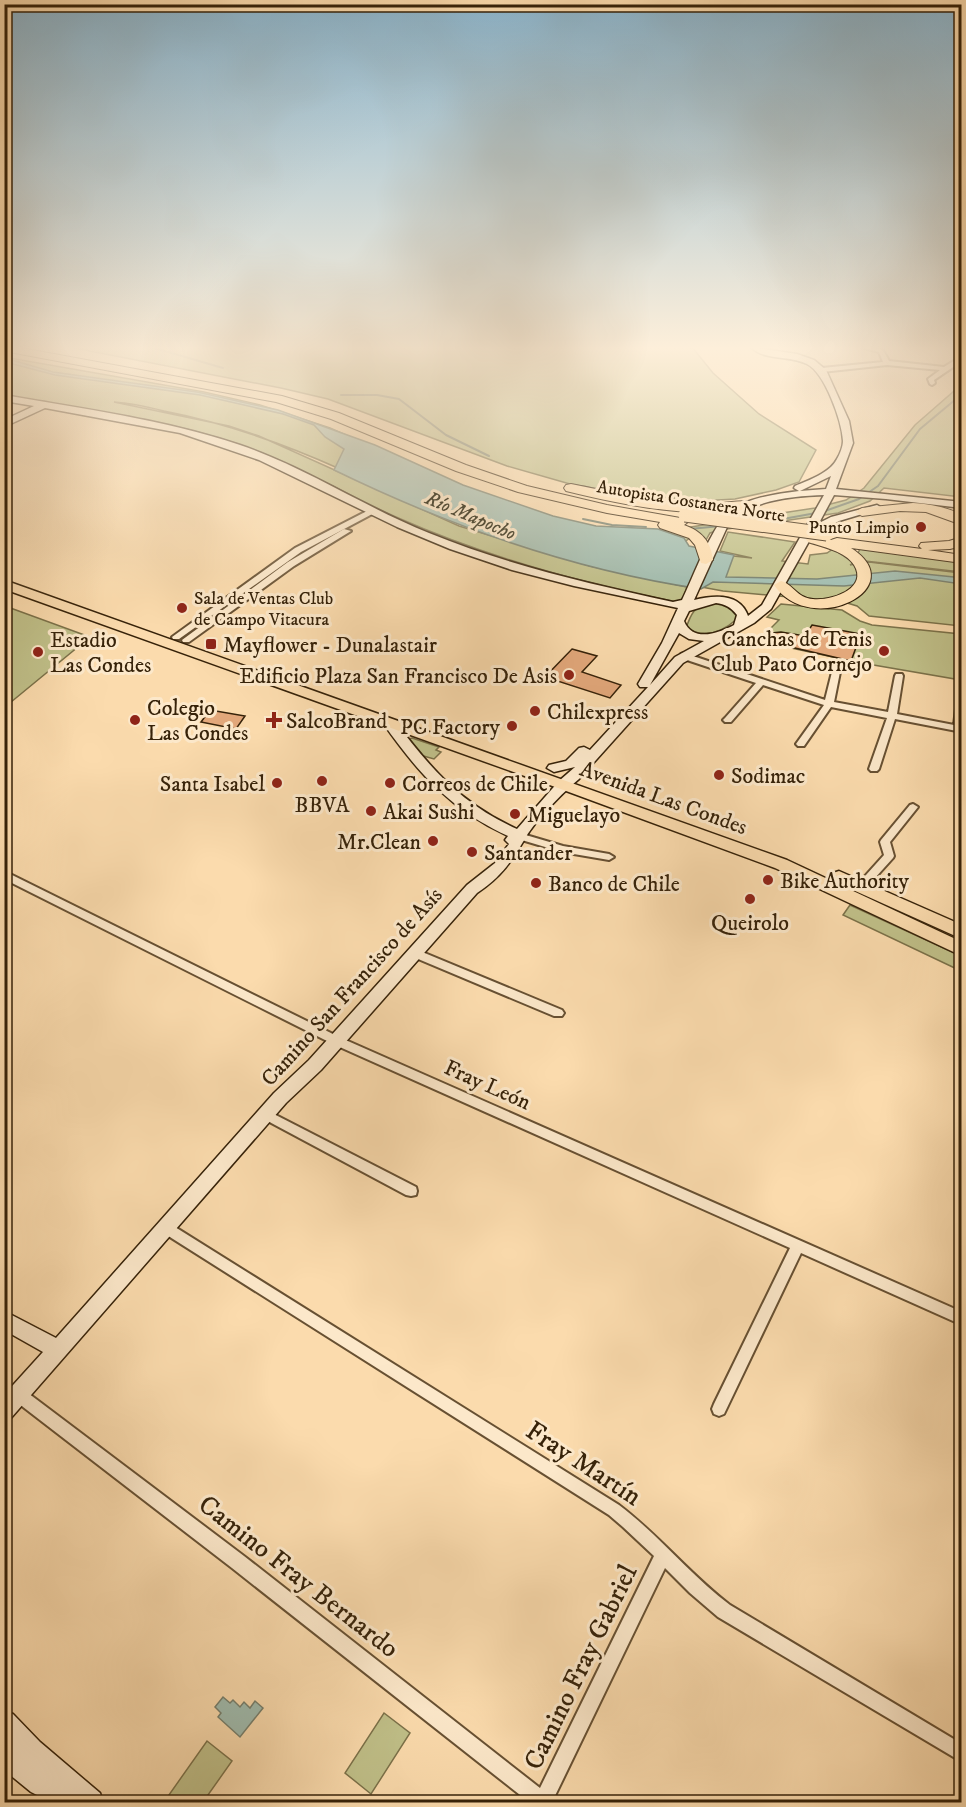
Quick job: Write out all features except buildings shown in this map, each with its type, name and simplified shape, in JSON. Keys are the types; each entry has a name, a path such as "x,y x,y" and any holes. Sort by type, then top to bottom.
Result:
{"highway":[{"name":"Autopista Costanera Norte","path":"376,431 447,458"},
{"name":"Autopista Costanera Norte","path":"387,431 501,482 543,495 607,510 962,554"},
{"path":"447,458 606,495 709,509 753,504"},
{"path":"447,458 481,480 531,497 578,509 680,529 697,537 703,543 706,560"},
{"path":"862,512 922,508 943,512 962,521"},
{"name":"Autopista Costanera Norte","path":"818,535 962,559"},
{"path":"777,591 793,599 818,604 841,599 861,587 865,576 859,561 818,535"},
{"path":"902,545 941,546 962,541"}],"main road":[{"path":"157,431 208,444 258,464 441,548 510,572 583,592 670,610 684,609 707,600 728,602 741,612 743,622 739,627"},
{"name":"Camino San Francisco de Asís","path":"4,1412 266,1115 337,1041 472,889 491,875 515,848 519,836 661,678 684,656 759,614 777,591 795,558 818,535 830,491 847,446 846,431"},
{"path":"554,768 577,760 647,682 729,517 753,504 816,481 840,464"},
{"path":"781,495 830,491 850,492 962,505"},
{"path":"818,535 830,521 895,504 930,502"},
{"name":"Avenida Las Condes","path":"4,577 554,768 569,780 781,864 962,950"},
{"name":"Avenida Las Condes","path":"4,584 389,723 569,780 787,855 962,933"},
{"path":"684,609 680,628 688,634 708,638 720,636"},
{"path":"668,643 672,649 684,656"},
{"path":"321,698 330,694 346,694"},
{"path":"389,723 426,773 450,797 475,814 519,836"},
{"path":"4,1320 59,1350"},
{"path":"4,1723 31,1751 91,1803"},
{"path":"4,1753 40,1783 75,1803"}],"street":[{"path":"181,638 229,598 282,561 327,533 369,516"},
{"path":"181,638 239,602 291,564 369,516"},
{"path":"327,533 336,537"},
{"path":"282,561 291,564"},
{"path":"229,598 239,602"},
{"path":"684,656 829,704 960,729 962,693"},
{"path":"801,744 829,704 836,672"},
{"path":"874,769 892,716 899,676"},
{"path":"728,720 762,681"},
{"path":"861,887 889,856 885,842 913,807"},
{"path":"519,836 562,849 609,857"},
{"name":"Fray León","path":"4,874 337,1041 962,1319"},
{"path":"415,953 558,1013"},
{"name":"Camino San Francisco de Asís","path":"266,1115 411,1191"},
{"name":"Fray Martín","path":"167,1228 614,1510 643,1533 698,1591 724,1611 962,1754"},
{"path":"719,1408 798,1245"},
{"name":"Camino Fray Bernardo","path":"19,1395 238,1562 542,1802"},
{"name":"Camino Fray Gabriel","path":"542,1802 663,1555"}],"green space":[{"path":"196,431 338,431 466,488 563,521 603,529 658,532 815,508 846,500 864,488 910,431 961,431 961,497 884,488 870,501 838,513 720,530 710,533 706,540 690,538 683,543 684,546 724,555 752,558 720,551 728,532 795,542 782,561 808,564 810,555 827,553 833,549 854,563 850,565 869,562 961,573 961,626 869,616 857,606 844,602 723,591 685,584 340,469 266,439 459,526 590,566 687,587 683,599 677,602 569,577 499,556 430,531 378,509 289,465"},
{"path":"414,431 786,431 816,450 799,482 776,490 735,499 700,501 616,492 570,484 507,466"},
{"path":"860,549 961,562 961,572 865,561 858,553"},
{"path":"708,603 725,604 738,614 737,619 725,628 712,633 699,633 686,628 694,612"},
{"name":"Canchas de Tenis Club Pato Cornejo","path":"781,604 842,610 872,625 961,634 961,680 856,662 758,641 779,620 767,617"},
{"name":"Estadio Las Condes","path":"4,606 90,637 5,707"},
{"path":"409,739 439,747 436,750 441,752 434,759 420,755"},
{"path":"850,905 961,956 961,971 843,915"},
{"path":"384,1713 410,1733 371,1794 345,1773"},
{"path":"207,1741 232,1761 203,1802 164,1802"}],"water":[{"name":"Río Mapocho","path":"320,431 337,431 375,445 463,485 553,516 596,526 658,529 684,538 689,546 734,555 726,577 817,579 895,571 954,577 961,579 961,584 920,578 844,586 713,582 701,589 653,581 513,544 378,491 334,470 344,449"},
{"path":"223,1697 230,1703 233,1700 240,1707 244,1702 250,1708 255,1701 263,1708 240,1737 218,1717 221,1713 215,1707"}],"waterway":[{"path":"441,431 489,456"},
{"path":"822,512 859,499 878,486 918,431"},
{"path":"772,521 816,513"},
{"path":"583,519 612,525 646,527"},
{"path":"689,529 721,526"}],"place":[{"name":"Punto Limpio","path":"921,527"},
{"name":"Sala de Ventas Club de Campo Vitacura","path":"182,608"},
{"name":"Mayflower - Dunalastair","path":"211,644"},
{"name":"Canchas de Tenis Club Pato Cornejo","path":"884,651"},
{"name":"Estadio Las Condes","path":"38,652"},
{"name":"Edificio Plaza San Francisco De Asis","path":"569,675"},
{"name":"Chilexpress","path":"535,711"},
{"name":"Colegio Las Condes","path":"135,720"},
{"name":"SalcoBrand","path":"274,720"},
{"name":"PC Factory","path":"512,726"},
{"name":"Sodimac","path":"719,775"},
{"name":"BBVA","path":"322,781"},
{"name":"Santa Isabel","path":"277,783"},
{"name":"Correos de Chile","path":"390,783"},
{"name":"Akai Sushi","path":"371,811"},
{"name":"Miguelayo","path":"515,814"},
{"name":"Mr.Clean","path":"433,841"},
{"name":"Santander","path":"472,852"},
{"name":"Bike Authority","path":"768,880"},
{"name":"Banco de Chile","path":"536,883"},
{"name":"Queirolo","path":"750,899"}]}
